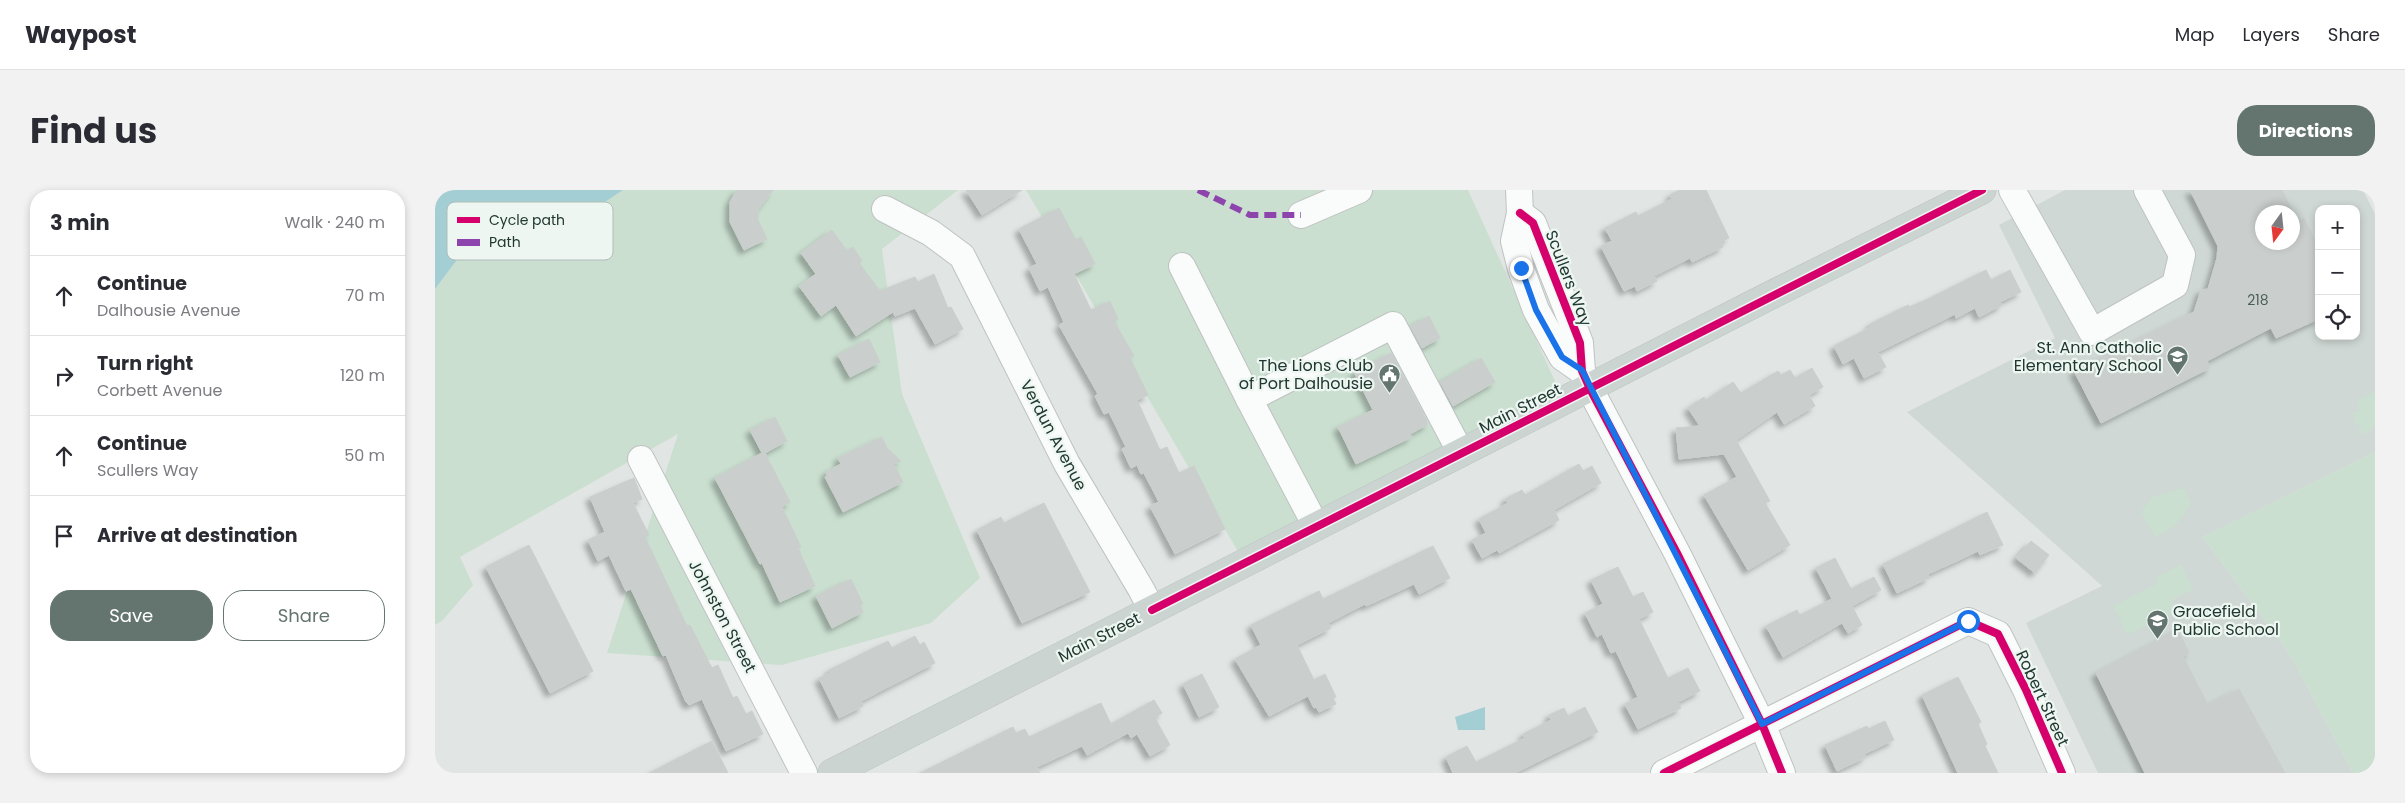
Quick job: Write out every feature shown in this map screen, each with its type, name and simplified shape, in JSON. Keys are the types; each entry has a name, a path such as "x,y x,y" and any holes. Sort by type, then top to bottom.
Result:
{"main road":[{"name":"Main Street","path":"832,773 1461,453 1586,380 1982,190"}],"street":[{"path":"1301,215 1359,190"},
{"path":"2012,190 2092,332 2175,285 2182,255 2147,190"},
{"name":"Scullers Way","path":"1520,201 1533,223 1580,343 1586,380"},
{"name":"Verdun Avenue","path":"885,210 931,233 962,256 1067,464 1152,610"},
{"path":"1182,266 1316,526"},
{"path":"1249,399 1393,324 1461,453"},
{"path":"1586,380 1677,553 1762,724 1782,773"},
{"name":"Johnston Street","path":"641,459 804,773"},
{"name":"Robert Street","path":"1762,724 1968,621 1998,634 2027,690 2062,773"},
{"path":"1664,773 1762,724"}],"shaded area":[{"name":"St. Ann Catholic Elementary School","path":"2065,190 2363,190 2375,214 2375,452 2203,537 2291,656 2353,773 2098,773 2026,623 2102,586 1907,412 2055,338 1999,225"}],"green space":[{"path":"623,190 958,190 882,249 902,394 980,578 931,623 782,665 607,653 678,434 460,557 473,585 442,621 435,625 435,289 457,260 613,260 613,202 605,202"},
{"path":"1026,190 1468,190 1564,401 1246,565"},
{"path":"2375,391 2375,428 2361,435 2359,425 2356,425 2353,413 2360,411 2357,401"},
{"path":"2375,452 2375,773 2353,773 2291,656 2203,537"},
{"path":"2184,488 2191,504 2175,526 2155,537 2141,512 2152,497"},
{"path":"2181,565 2193,589 2171,600 2177,611 2127,635 2113,606 2159,583 2156,577"}],"water":[{"path":"435,190 623,190 605,202 447,202 447,260 457,260 435,289"},
{"path":"1485,707 1485,730 1458,730 1455,717"}],"building":[{"path":"737,190 773,190 758,210 758,220 767,239 744,250 730,222 730,202"},
{"path":"966,190 1022,190 982,215"},
{"path":"1679,190 1706,190 1729,238 1721,242 1723,247 1692,262 1690,258 1654,276 1657,281 1637,291 1635,286 1624,291 1601,246 1612,241 1605,228 1636,212 1638,216 1672,199 1670,195"},
{"path":"2190,190 2282,190 2290,205 2255,205 2255,250 2300,250 2300,221 2304,218 2315,240 2315,321 2276,338 2271,328 2207,361 2210,368 2101,423 2074,371 2194,312 2201,290 2208,289 2217,258 2218,246"},
{"path":"1059,208 1076,240 1081,237 1095,264 1074,274 1091,310 1110,301 1118,319 1114,321 1134,356 1130,358 1148,395 1137,400 1160,450 1167,447 1179,473 1194,466 1225,529 1175,554 1150,506 1159,502 1144,473 1141,474 1137,465 1131,468 1122,449 1126,447 1109,412 1104,414 1095,396 1098,394 1059,325 1064,322 1048,287 1040,291 1029,268 1037,264 1019,229"},
{"path":"832,230 847,251 853,247 862,261 859,263 880,291 915,277 918,282 934,274 948,308 951,307 963,329 935,344 915,308 895,316 893,312 856,336 836,305 821,316 799,286 816,274 801,253"},
{"path":"1986,270 1991,280 2010,270 2021,292 2000,302 2002,305 1979,317 1975,308 1956,318 1955,314 1878,352 1886,367 1864,378 1854,358 1843,364 1834,346 1871,327 1870,324 1908,305 1909,307 1928,299"},
{"path":"1429,316 1440,338 1422,348 1410,326"},
{"path":"869,339 880,362 850,377 838,355"},
{"name":"The Lions Club of Port Dalhousie","path":"1391,353 1427,421 1427,425 1410,434 1412,437 1356,464 1338,427 1373,410 1354,372"},
{"path":"1481,358 1495,382 1453,406 1440,382"},
{"path":"1812,368 1823,387 1809,395 1815,406 1784,424 1777,412 1736,440 1770,501 1765,503 1790,545 1748,570 1704,495 1737,477 1724,454 1679,459 1676,428 1700,426 1688,408 1704,397 1706,400 1733,382 1741,393 1778,371 1781,375 1790,370 1795,378"},
{"path":"775,417 787,441 765,453 790,502 782,507 801,547 798,548 815,586 780,602 762,563 760,564 715,478 762,453 750,430"},
{"path":"882,437 887,448 901,461 894,464 903,482 843,512 825,477 827,475 826,472 841,464 838,458"},
{"path":"1579,464 1583,471 1592,466 1601,483 1554,510 1559,520 1499,553 1497,550 1482,558 1472,540 1486,533 1479,519 1508,503 1505,499 1522,490 1525,495"},
{"path":"634,478 642,499 633,503 649,535 645,537 687,626 690,625 712,668 718,665 733,698 737,696 746,714 752,711 763,734 726,751 702,699 689,705 686,702 666,655 663,656 631,589 626,591 609,555 598,561 588,540 605,532 590,497"},
{"path":"1044,503 1090,592 1022,623 977,530 1001,517 1004,523"},
{"path":"1987,512 2003,545 1980,555 1978,551 1928,574 1929,578 1897,593 1883,564"},
{"path":"2031,541 2049,555 2035,573 2016,558"},
{"path":"529,545 593,671 550,693 486,567"},
{"path":"1433,546 1450,578 1419,594 1414,584 1366,606 1365,604 1328,623 1331,628 1297,645 1314,680 1325,674 1336,697 1333,698 1336,704 1319,712 1316,707 1314,708 1308,696 1269,716 1235,659 1261,645 1251,625 1319,591 1323,599"},
{"path":"1835,558 1851,589 1874,577 1881,590 1852,606 1862,625 1848,633 1842,623 1783,657 1766,626 1797,610 1800,615 1832,599 1816,568"},
{"path":"1618,567 1633,597 1643,592 1653,612 1639,619 1668,678 1688,668 1700,691 1678,702 1681,708 1638,729 1625,704 1638,697 1616,651 1611,653 1602,634 1597,637 1585,613 1603,604 1591,580"},
{"path":"851,579 863,604 860,605 863,612 832,628 816,596"},
{"path":"2178,630 2189,653 2183,656 2208,705 2239,689 2285,773 2145,773 2096,673"},
{"path":"915,636 920,645 924,642 935,663 861,701 863,706 839,718 819,678 830,673 829,670 888,641 892,648"},
{"path":"1202,674 1219,707 1199,717 1183,684"},
{"path":"1958,677 1981,722 1978,724 1987,744 1985,746 1998,773 1958,773 1922,695"},
{"path":"1154,700 1162,713 1155,718 1170,745 1150,756 1137,734 1131,738 1128,733 1087,755 1082,746 1037,767 1040,773 920,773 1013,727 1016,733 1025,729 1029,737 1101,703 1111,724"},
{"path":"1585,707 1598,732 1515,773 1453,773 1446,757 1467,746 1476,762 1525,738 1523,734 1551,720 1549,715 1564,708 1568,716"},
{"path":"1885,721 1894,740 1864,754 1866,757 1837,771 1825,745 1867,726 1868,729"},
{"path":"712,741 728,773 649,773"}],"marked path":[{"path":"1198,190 1250,215 1301,215"}],"cycle path":[{"path":"1152,610 1982,190"},
{"path":"1520,213 1533,223 1580,343 1582,371 1590,389 1677,553 1762,724 1782,773"},
{"path":"1664,773 1968,621 1998,634 2026,690 2062,773"}],"place":[{"name":"St. Ann Catholic Elementary School","path":"2178,375"},
{"name":"The Lions Club of Port Dalhousie","path":"1389,393"},
{"name":"Gracefield Public School","path":"2157,639"}],"route":[{"path":"1521,268 1536,310 1562,357 1582,370 1590,389 1677,553 1762,724 1968,621"}]}
